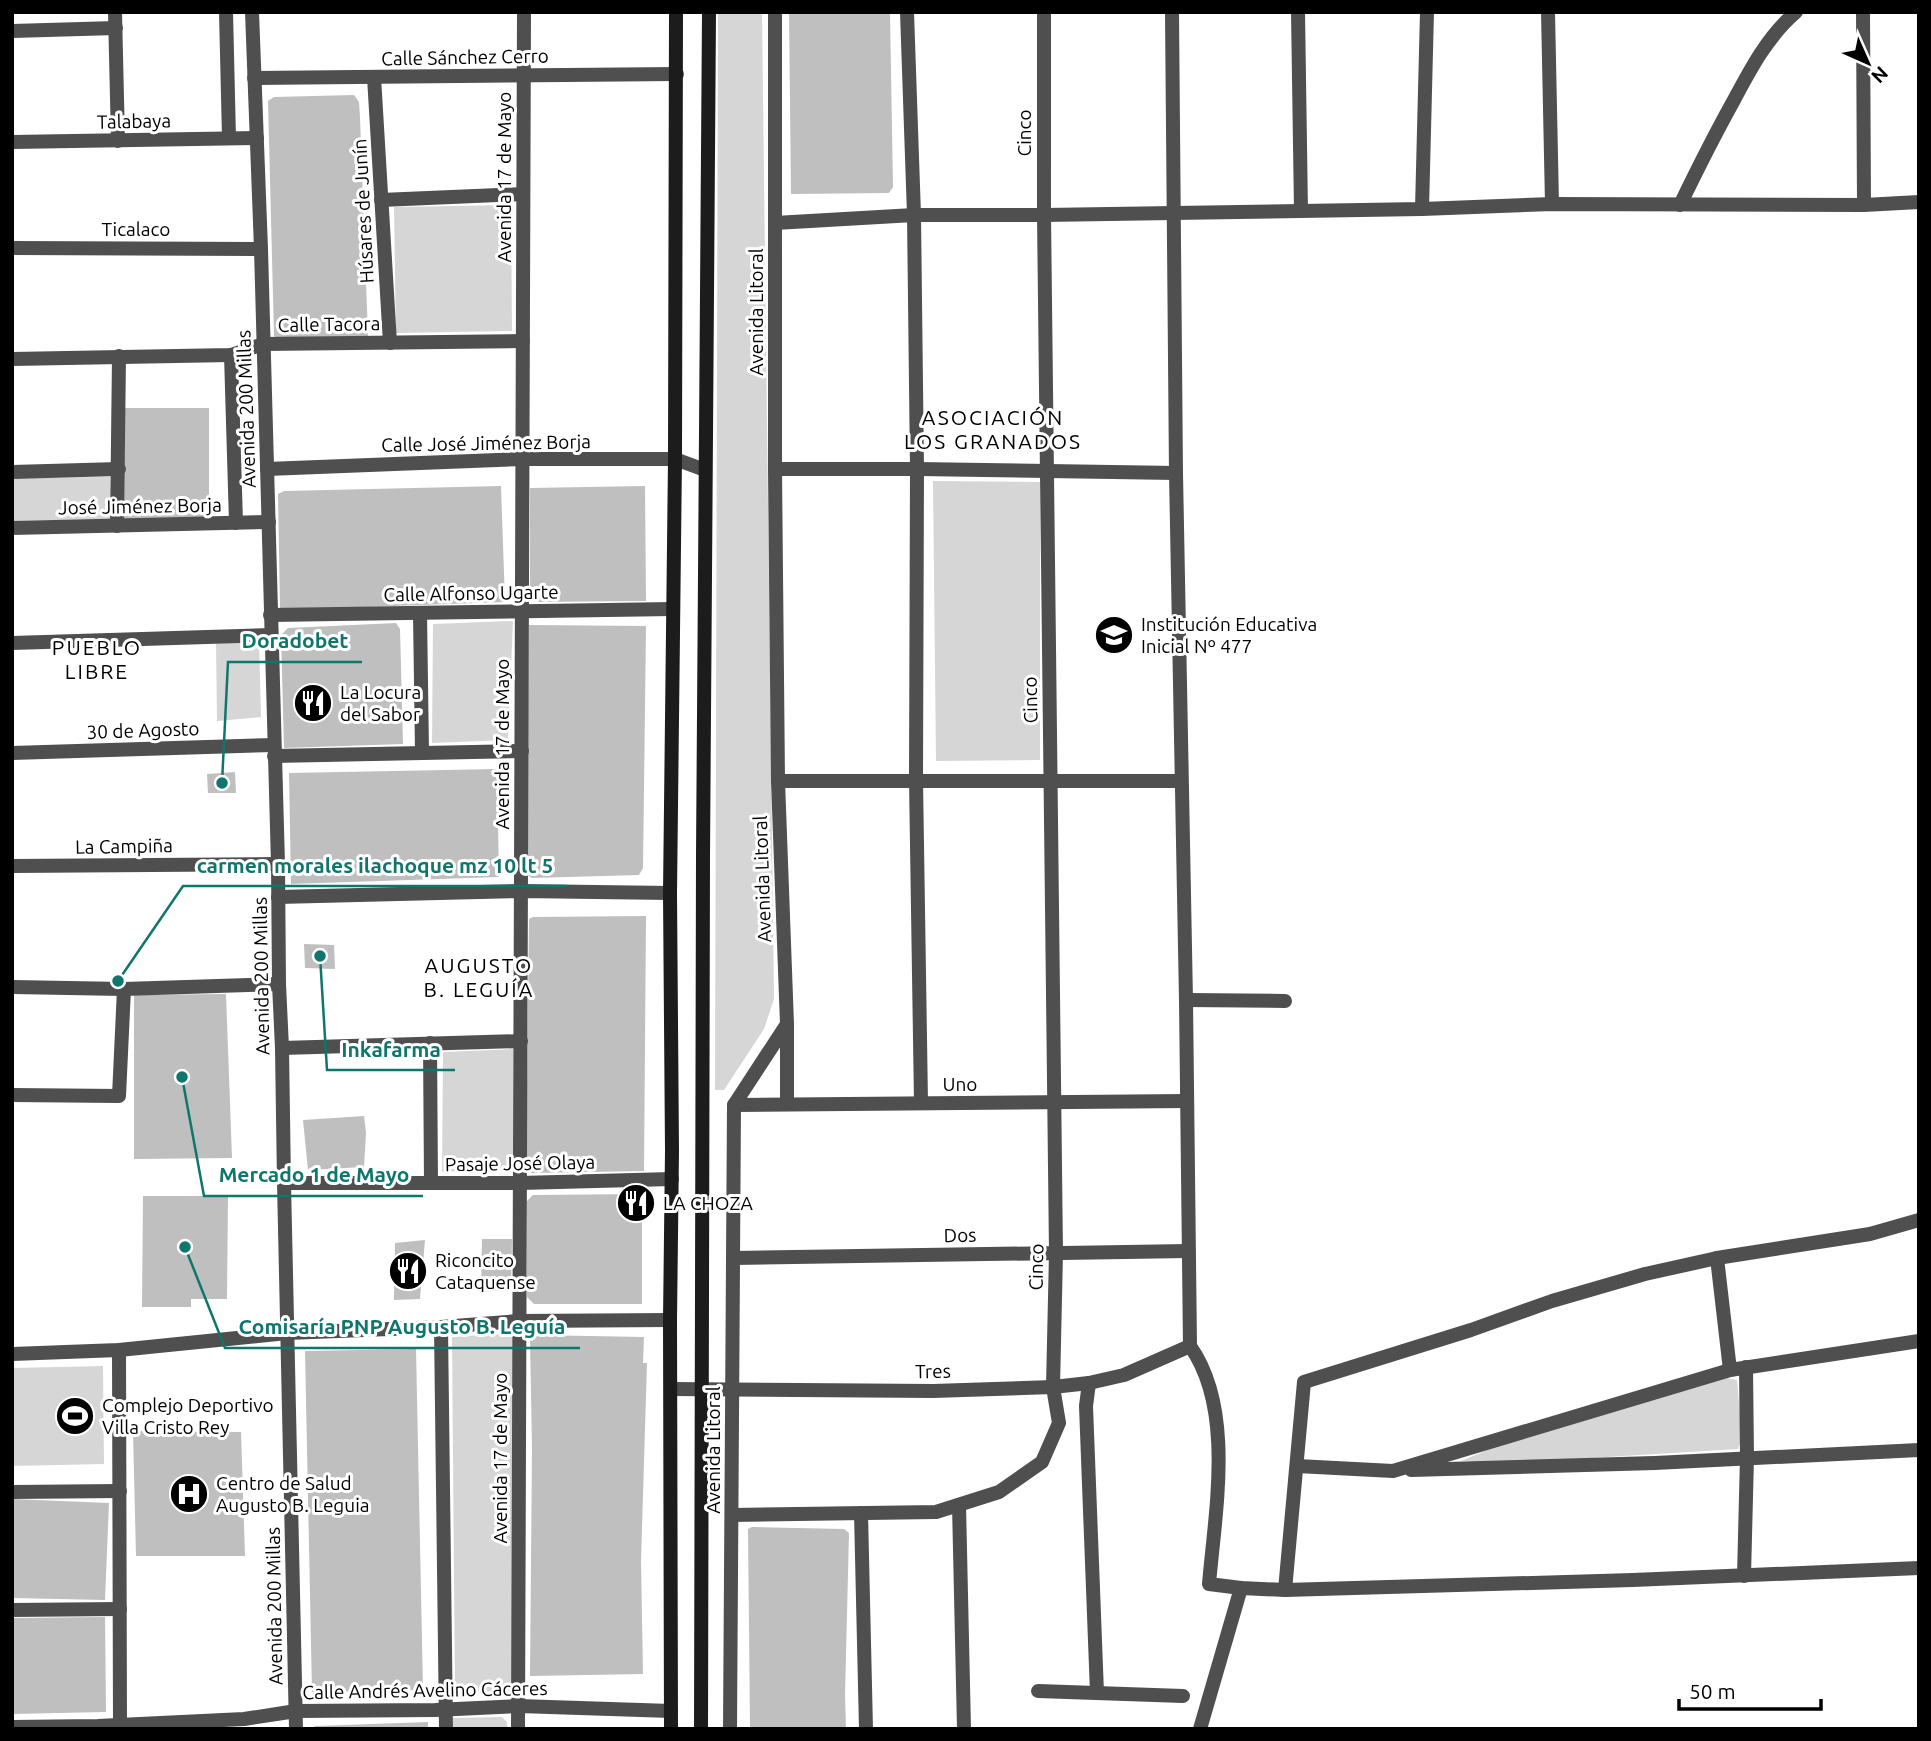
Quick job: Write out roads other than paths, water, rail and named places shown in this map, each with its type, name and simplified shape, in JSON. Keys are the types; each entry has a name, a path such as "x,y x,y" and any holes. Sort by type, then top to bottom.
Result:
{"main road":[{"path":"671,1729 670,893 676,12"},
{"name":"Avenida Litoral","path":"701,1729 709,12"}],"street":[{"path":"116,12 118,141"},
{"path":"226,12 229,138"},
{"name":"Avenida 200 Millas","path":"252,12 278,864 296,1729"},
{"name":"Avenida 17 de Mayo","path":"518,1729 524,12"},
{"name":"Avenida Litoral","path":"775,12 778,781 787,1024 787,1104"},
{"path":"907,12 914,215 917,469 916,780 921,1103"},
{"name":"Cinco","path":"732,1515 936,1512 959,1506 999,1492 1042,1462 1059,1423 1053,1387 1056,1254 1046,471 1044,12"},
{"path":"1172,12 1176,473 1190,1346 1207,1378 1220,1455 1209,1584 1285,1590 1919,1568"},
{"path":"1298,12 1301,211"},
{"path":"1422,209 1427,12"},
{"path":"1548,12 1552,204"},
{"path":"1680,205 1762,49 1796,12"},
{"path":"1863,12 1864,205"},
{"path":"12,31 116,28"},
{"name":"Calle Sánchez Cerro","path":"254,78 677,74"},
{"name":"Húsares de Junín","path":"374,78 390,343"},
{"name":"Talabaya","path":"12,142 257,138"},
{"path":"381,200 523,194"},
{"path":"775,222 914,215 1422,209 1552,204 1864,205 1919,202"},
{"name":"Ticalaco","path":"12,248 261,249"},
{"name":"Calle Tacora","path":"12,359 231,355 263,344 523,341"},
{"path":"231,355 236,523"},
{"path":"117,526 119,356"},
{"name":"Calle José Jiménez Borja","path":"267,469 523,459 675,459 705,470"},
{"path":"12,472 119,469"},
{"path":"775,469 1176,473"},
{"name":"José Jiménez Borja","path":"12,528 269,522"},
{"name":"Calle Alfonso Ugarte","path":"270,615 673,609"},
{"path":"420,613 422,752"},
{"path":"12,643 271,635"},
{"name":"30 de Agosto","path":"12,753 522,751"},
{"path":"778,781 1181,781"},
{"name":"La Campiña","path":"12,866 278,864"},
{"path":"278,897 521,891 670,893"},
{"path":"12,987 124,989 279,984"},
{"path":"12,1095 119,1096 124,989"},
{"path":"1186,1000 1285,1001"},
{"path":"734,1105 787,1024"},
{"path":"282,1048 521,1041"},
{"path":"430,1044 431,1183"},
{"name":"Uno","path":"734,1105 1186,1101"},
{"name":"Avenida Litoral","path":"730,1729 734,1105"},
{"name":"Pasaje José Olaya","path":"284,1184 672,1179"},
{"path":"1285,1590 1304,1382 1471,1330 1552,1301 1645,1274 1717,1258 1870,1234 1919,1220"},
{"name":"Dos","path":"733,1258 1188,1251"},
{"path":"1717,1258 1730,1370"},
{"path":"12,1354 119,1350 287,1333 520,1321 670,1320"},
{"path":"441,1327 446,1729"},
{"path":"1393,1471 1730,1370 1919,1341"},
{"name":"Tres","path":"671,1389 933,1391 1053,1387 1124,1375 1190,1346"},
{"path":"119,1350 120,1725"},
{"path":"1744,1576 1748,1457 1746,1367"},
{"path":"1089,1383 1086,1406 1097,1693"},
{"path":"1297,1466 1393,1471 1919,1450"},
{"path":"12,1492 120,1491"},
{"path":"959,1506 964,1729"},
{"path":"861,1513 866,1729"},
{"path":"1200,1729 1241,1588"},
{"path":"12,1610 120,1609"},
{"path":"1038,1691 1183,1696"},
{"name":"Calle Andrés Avelino Cáceres","path":"12,1727 98,1728 120,1725 244,1724 296,1711 519,1706 671,1711"}],"place":[{"name":"Institución Educativa Inicial Nº 477","path":"1114,635"},
{"name":"La Locura del Sabor","path":"313,703"},
{"name":"Doradobet","path":"222,783"},
{"name":"Inkafarma","path":"320,956"},
{"name":"carmen morales ilachoque mz 10 lt 5","path":"118,981"},
{"name":"Mercado 1 de Mayo","path":"182,1077"},
{"name":"LA CHOZA","path":"636,1203"},
{"name":"Comisaría PNP Augusto B. Leguía","path":"185,1247"},
{"name":"Riconcito Cataquense","path":"408,1271"},
{"name":"Complejo Deportivo Villa Cristo Rey","path":"75,1416"},
{"name":"Centro de Salud Augusto B. Leguia","path":"189,1494"}],"district":[{"name":"ASOCIACIÓN LOS GRANADOS","path":"993,429"},
{"name":"PUEBLO LIBRE","path":"97,659"},
{"name":"AUGUSTO B. LEGUÍA","path":"479,977"}]}
